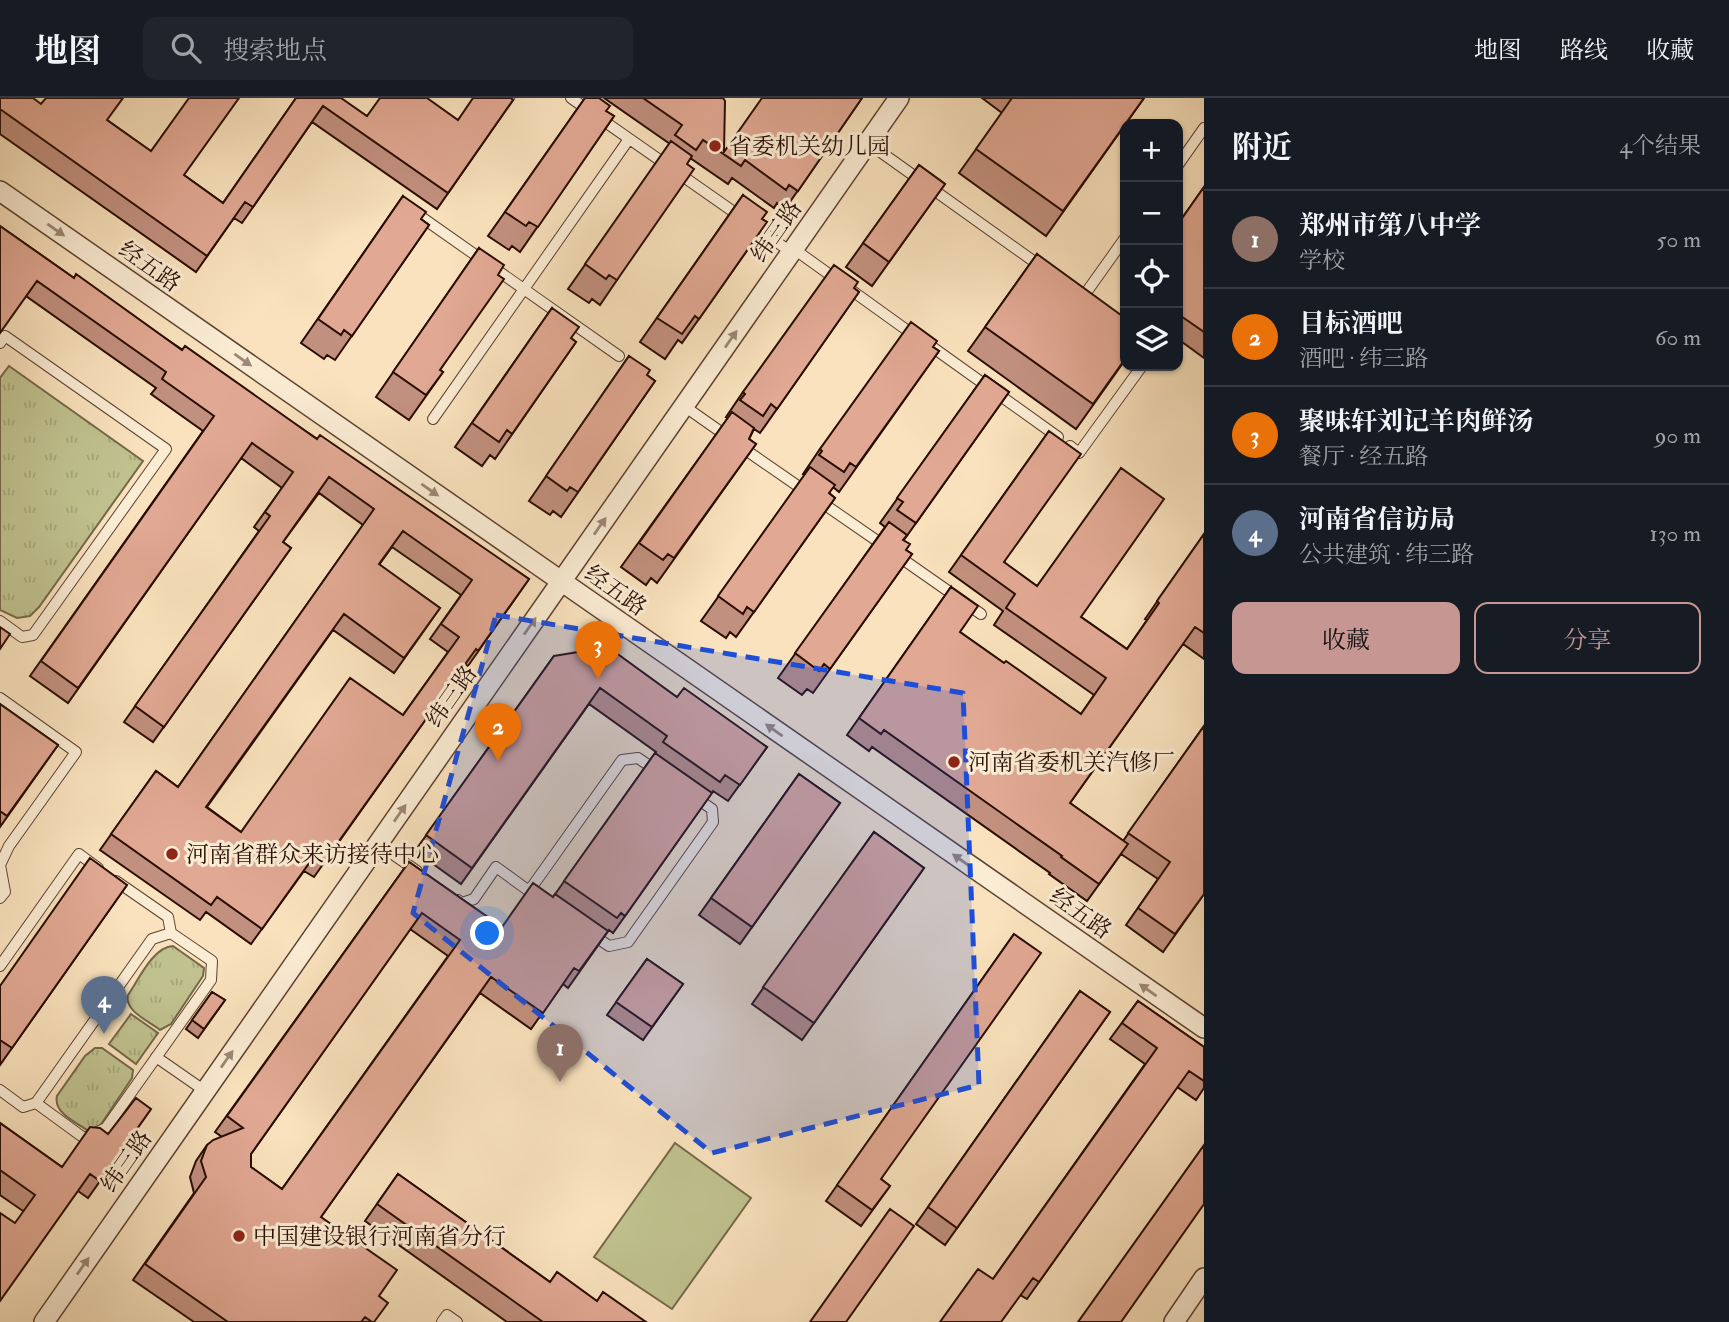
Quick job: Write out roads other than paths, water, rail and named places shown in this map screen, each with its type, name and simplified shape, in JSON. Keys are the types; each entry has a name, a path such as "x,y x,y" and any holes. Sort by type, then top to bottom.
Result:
{"street":[{"name":"纬三路","path":"44,1322 899,98"},
{"name":"经五路","path":"0,191 1204,1028"},
{"path":"1174,1322 1204,1279"}],"lane":[{"path":"571,98 1079,453 1138,371"},
{"path":"1183,158 1204,128"},
{"path":"433,419 629,139"},
{"path":"868,143 1049,272"},
{"path":"417,214 619,356"},
{"path":"1083,297 1120,245"},
{"path":"1072,289 1094,304"},
{"path":"0,343 5,336 166,449 33,635 22,637 0,621"},
{"path":"684,406 981,614"},
{"path":"0,698 76,752 9,846 0,865 5,892 0,898"},
{"path":"452,895 462,903 470,902 496,867 529,891 609,946 628,943 713,822 712,809 638,758 622,760 529,891"},
{"path":"378,844 431,881"},
{"path":"0,966 79,854 168,917 172,933 212,961 211,980 106,1128 84,1138 36,1103"},
{"path":"0,1090 23,1107 36,1103 152,939 172,933"},
{"path":"156,1057 205,1091"},
{"path":"442,1322 447,1315 457,1322"}],"place":[{"name":"省委机关幼儿园","path":"715,146"},
{"name":"聚味轩刘记羊肉鲜汤","path":"598,679"},
{"name":"目标酒吧","path":"498,761"},
{"name":"河南省委机关汽修厂","path":"954,762"},
{"name":"河南省群众来访接待中心","path":"172,854"},
{"name":"河南省信访局","path":"104,1034"},
{"name":"郑州市第八中学","path":"560,1082"},
{"name":"中国建设银行河南省分行","path":"239,1236"}]}
